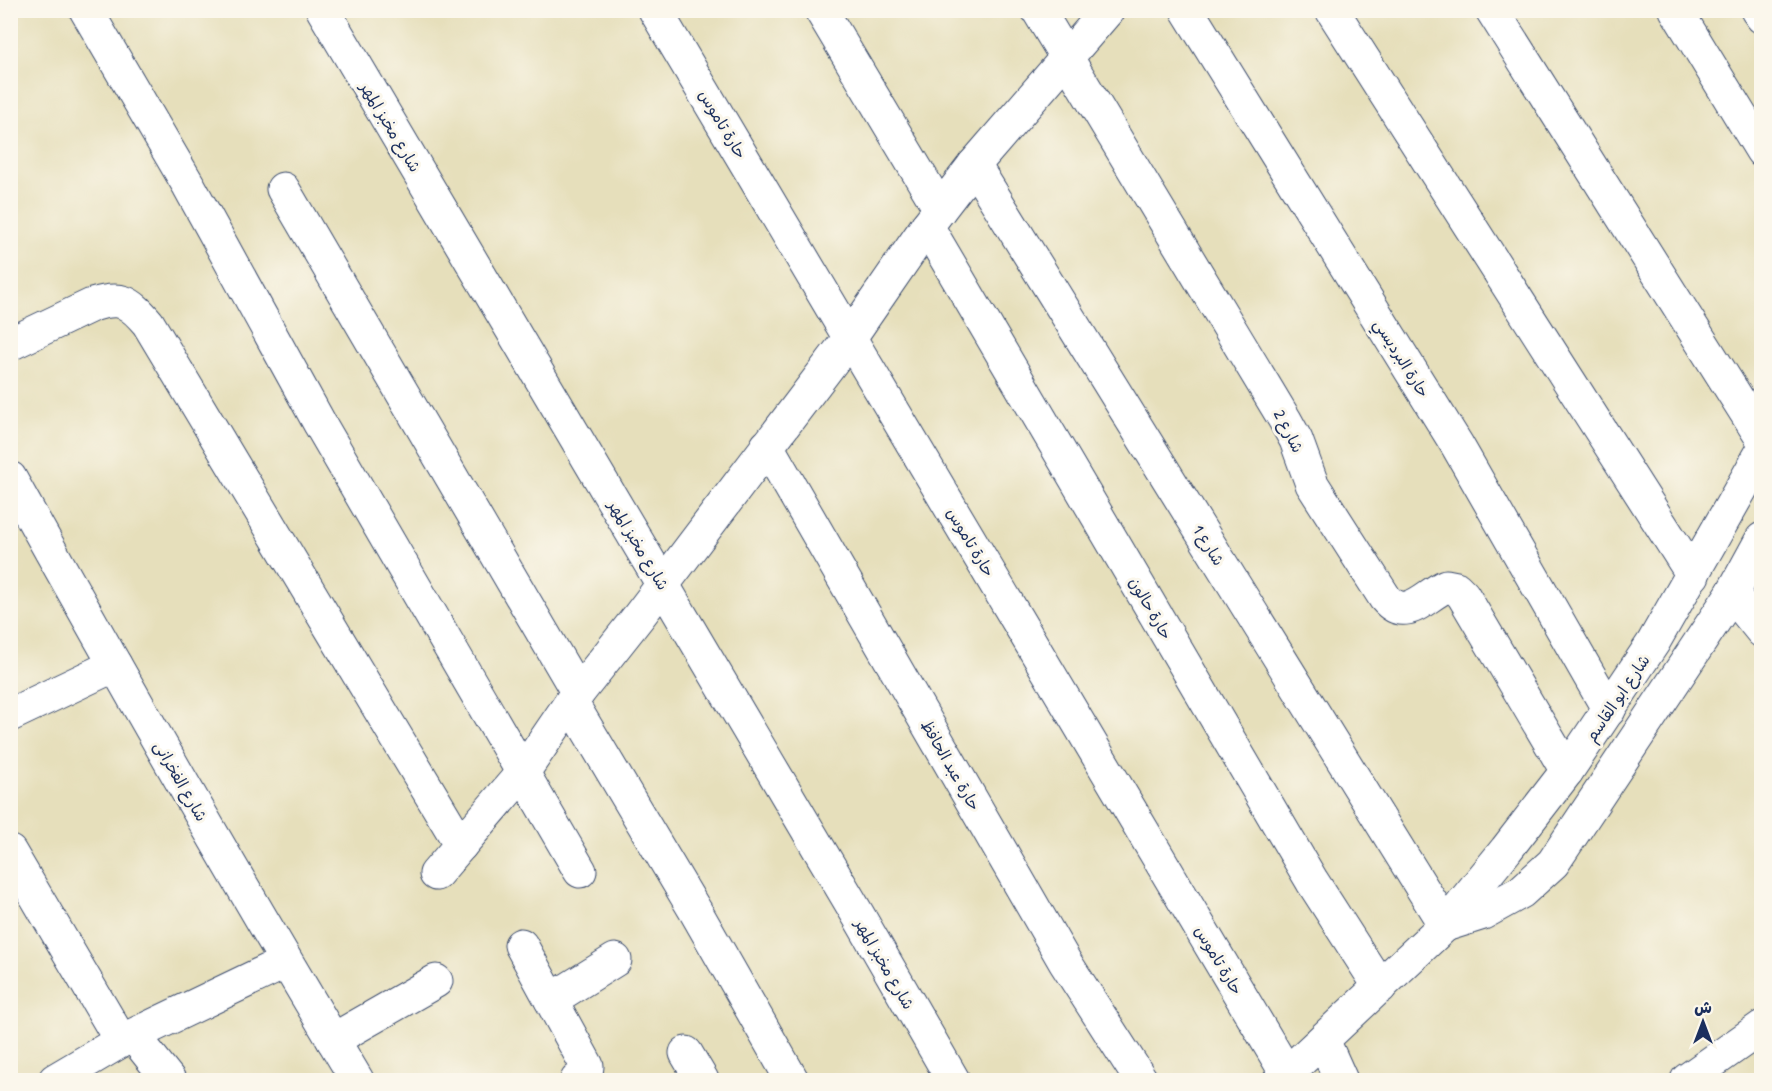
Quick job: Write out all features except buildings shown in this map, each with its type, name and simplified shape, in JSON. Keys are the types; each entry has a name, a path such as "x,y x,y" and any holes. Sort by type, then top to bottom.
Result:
{"street":[{"path":"86,10 189,186 320,424 524,771 580,871"},
{"name":"شارع مخبز المهر","path":"322,10 953,1080"},
{"name":"حارة تاموس","path":"655,10 1283,1077"},
{"name":"حارة حالون","path":"821,10 934,218 1312,882 1380,987"},
{"name":"شارع 2","path":"1038,10 1285,420 1296,440 1312,484 1385,598 1392,606 1402,610 1412,607 1446,586 1456,588 1463,595 1567,771"},
{"path":"436,874 524,771 574,697 849,339 974,165 1108,10"},
{"name":"حارة البرديسي","path":"1187,10 1457,446 1609,710"},
{"path":"1332,10 1693,575"},
{"path":"1492,10 1761,438"},
{"path":"1676,10 1761,151"},
{"path":"1757,10 1761,17"},
{"name":"شارع 1","path":"974,165 1445,925"},
{"path":"283,189 792,1080"},
{"path":"10,344 105,301 114,299 123,301 135,308 148,323 461,845"},
{"name":"حارة عبد الحافظ","path":"767,446 1065,962 1141,1080"},
{"name":"شارع ابو القاسم","path":"1283,1077 1445,925 1567,771 1653,644 1761,452"},
{"name":"شارع الفخرانى","path":"10,478 286,962 357,1080"},
{"name":"شارع ابو القاسم","path":"1445,925 1483,913 1521,892 1553,863 1732,594 1761,539"},
{"path":"1732,594 1761,631"},
{"path":"10,715 115,665"},
{"path":"10,852 127,1039 169,1080"},
{"path":"521,945 586,1066 586,1074 577,1080"},
{"path":"551,1000 615,960"},
{"path":"55,1080 127,1039 286,962"},
{"path":"333,1040 436,981"},
{"path":"1687,1080 1761,1027"},
{"path":"1323,1041 1341,1080"},
{"path":"686,1053 702,1080"}]}
